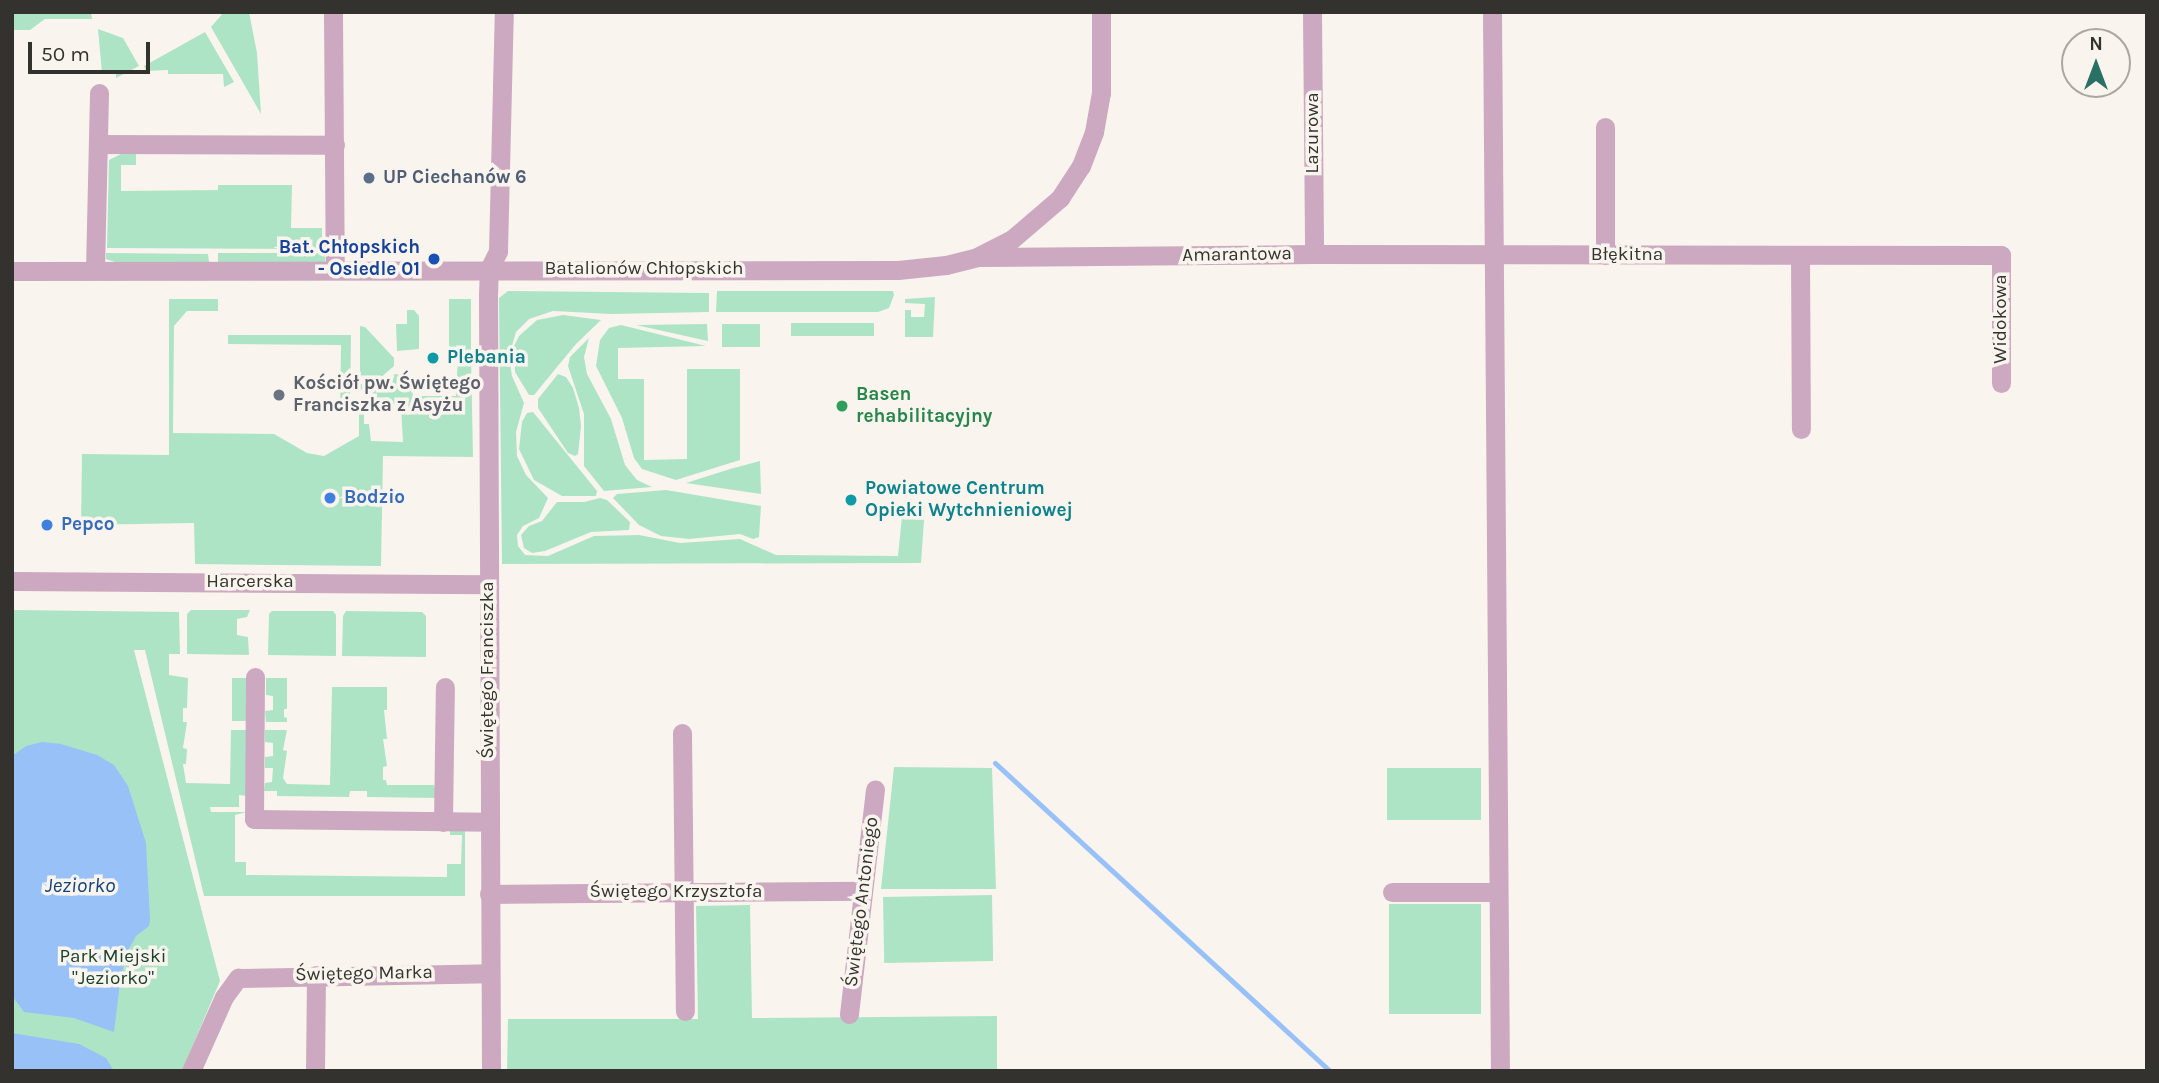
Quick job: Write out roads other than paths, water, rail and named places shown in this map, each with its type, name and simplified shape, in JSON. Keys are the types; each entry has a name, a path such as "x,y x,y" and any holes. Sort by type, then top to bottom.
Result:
{"street":[{"path":"332,12 335,270"},
{"name":"Świętego Franciszka","path":"491,1071 489,269 498,251 505,12"},
{"name":"Batalionów Chłopskich","path":"12,271 898,270 946,265 977,257 1011,240 1040,218 1060,198 1081,166 1094,131 1101,93 1101,12"},
{"name":"Lazurowa","path":"1312,12 1314,254"},
{"path":"1492,12 1496,255 1494,555 1500,1071"},
{"path":"95,270 99,93"},
{"path":"1605,127 1605,255"},
{"path":"98,144 335,145"},
{"name":"Amarantowa","path":"977,257 1496,255"},
{"name":"Błękitna","path":"1496,255 2001,255"},
{"path":"1800,255 1801,429"},
{"name":"Widokowa","path":"2001,255 2001,383"},
{"name":"Harcerska","path":"12,581 488,584"},
{"path":"255,677 254,819 489,822"},
{"path":"443,822 445,687"},
{"path":"682,733 685,1010"},
{"name":"Świętego Antoniego","path":"849,1014 875,789"},
{"name":"Świętego Krzysztofa","path":"489,894 863,891"},
{"path":"1392,892 1498,892"},
{"name":"Świętego Marka","path":"191,1071 224,997 238,978 490,972"},
{"path":"315,1071 316,975"}],"water":[{"name":"Jeziorko","path":"42,742 61,744 97,755 114,765 128,786 146,843 149,926 136,936 129,949 121,975 114,1032 74,1018 24,1012 12,996 12,756 26,746"},
{"path":"12,1033 79,1044 106,1058 114,1071 12,1071"}],"waterway":[{"path":"995,763 1330,1071"}],"place":[{"name":"UP Ciechanów 6","path":"369,178"},
{"name":"Bat. Chłopskich - Osiedle 01","path":"434,259"},
{"name":"Plebania","path":"433,358"},
{"name":"Kościół pw. Świętego Franciszka z Asyżu","path":"279,395"},
{"name":"Basen rehabilitacyjny","path":"842,406"},
{"name":"Bodzio","path":"330,498"},
{"name":"Powiatowe Centrum Opieki Wytchnieniowej","path":"851,500"},
{"name":"Pepco","path":"47,525"}],"park label":[{"name":"Park Miejski \"Jeziorko\"","path":"113,968"}]}
